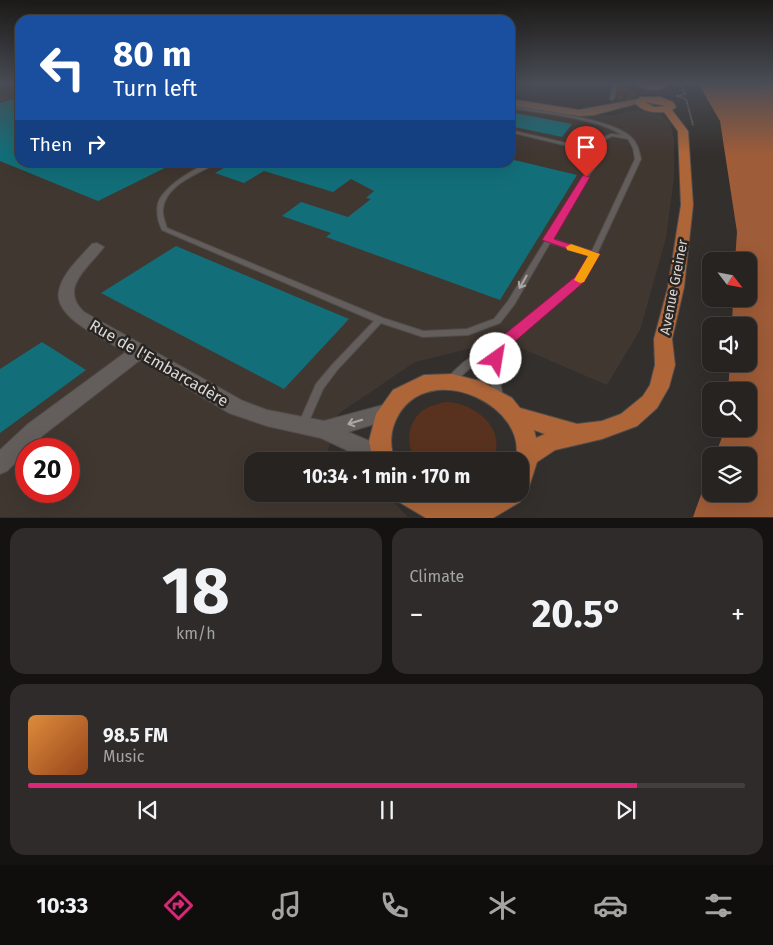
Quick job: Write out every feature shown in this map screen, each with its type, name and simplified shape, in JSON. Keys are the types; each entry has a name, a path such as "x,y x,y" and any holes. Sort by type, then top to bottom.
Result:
{"main road":[{"path":"542,107 579,113 594,112 604,107"},
{"path":"657,107 666,110"},
{"name":"Avenue Greiner","path":"529,455 549,442 577,434 602,430 629,420 650,402 659,388 665,365 663,339 666,318 676,287 688,205 684,136 665,107"},
{"name":"Avenue Greiner","path":"381,452 380,433 387,412 398,398 414,388 432,382 451,381 476,386 498,398 515,415 527,441 528,452"},
{"name":"Avenue Greiner","path":"515,415 577,434"},
{"path":"420,502 443,514 486,513 501,502"}],"street":[{"name":"Rue de l'Embarcadère","path":"97,247 71,279 64,296 65,303 70,310 236,407 267,418 324,430 368,452"},
{"path":"0,464 35,430 139,351"},
{"name":"Rue de l'Embarcadère","path":"324,430 387,412"}],"lane":[{"path":"451,381 463,366 483,352 499,347 580,279 594,254 638,159 637,148 630,137 618,130 598,124 515,108"},
{"path":"515,132 604,153"},
{"path":"206,167 176,183 165,196 160,208 164,229 380,320 424,334 442,334 468,332 497,321 510,303 586,177 604,153 603,139 611,136 630,137"},
{"path":"547,240 594,254"},
{"path":"303,425 318,388 380,320"},
{"path":"498,398 494,371 499,347"}],"shaded area":[{"path":"0,107 15,107 15,167 515,167 515,107 527,107 574,116 613,115 639,110 662,115 670,123 674,139 674,178 666,238 640,330 607,385 516,346 472,348 415,362 338,414 328,450 332,452 244,452 244,502 394,502 408,517 0,517"},
{"path":"712,107 773,107 773,517 693,517 702,492 702,502 757,502 757,447 718,447 722,437 757,437 757,382 729,382 729,372 757,372 757,317 732,317 733,308 758,308 758,252 736,252 737,232 720,121"},
{"path":"445,402 456,403 478,412 493,429 496,439 495,452 412,452 409,436 413,422 422,411 433,405"}],"building":[{"path":"0,107 15,107 15,167 167,167 98,201 0,161"},
{"path":"515,113 572,124 562,137 515,127"},
{"path":"515,160 577,175 500,300 326,237 331,233 282,216 301,202 348,217 371,199 366,198 374,191 351,179 333,192 264,171 244,183 215,173 225,167 515,167"},
{"path":"176,246 349,319 284,389 101,293"},
{"path":"42,342 86,370 0,433 0,369"}],"slow traffic":[{"path":"571,247 594,254 580,280"}],"route":[{"path":"496,359 499,347 580,279 594,254 547,240 586,177"}]}
